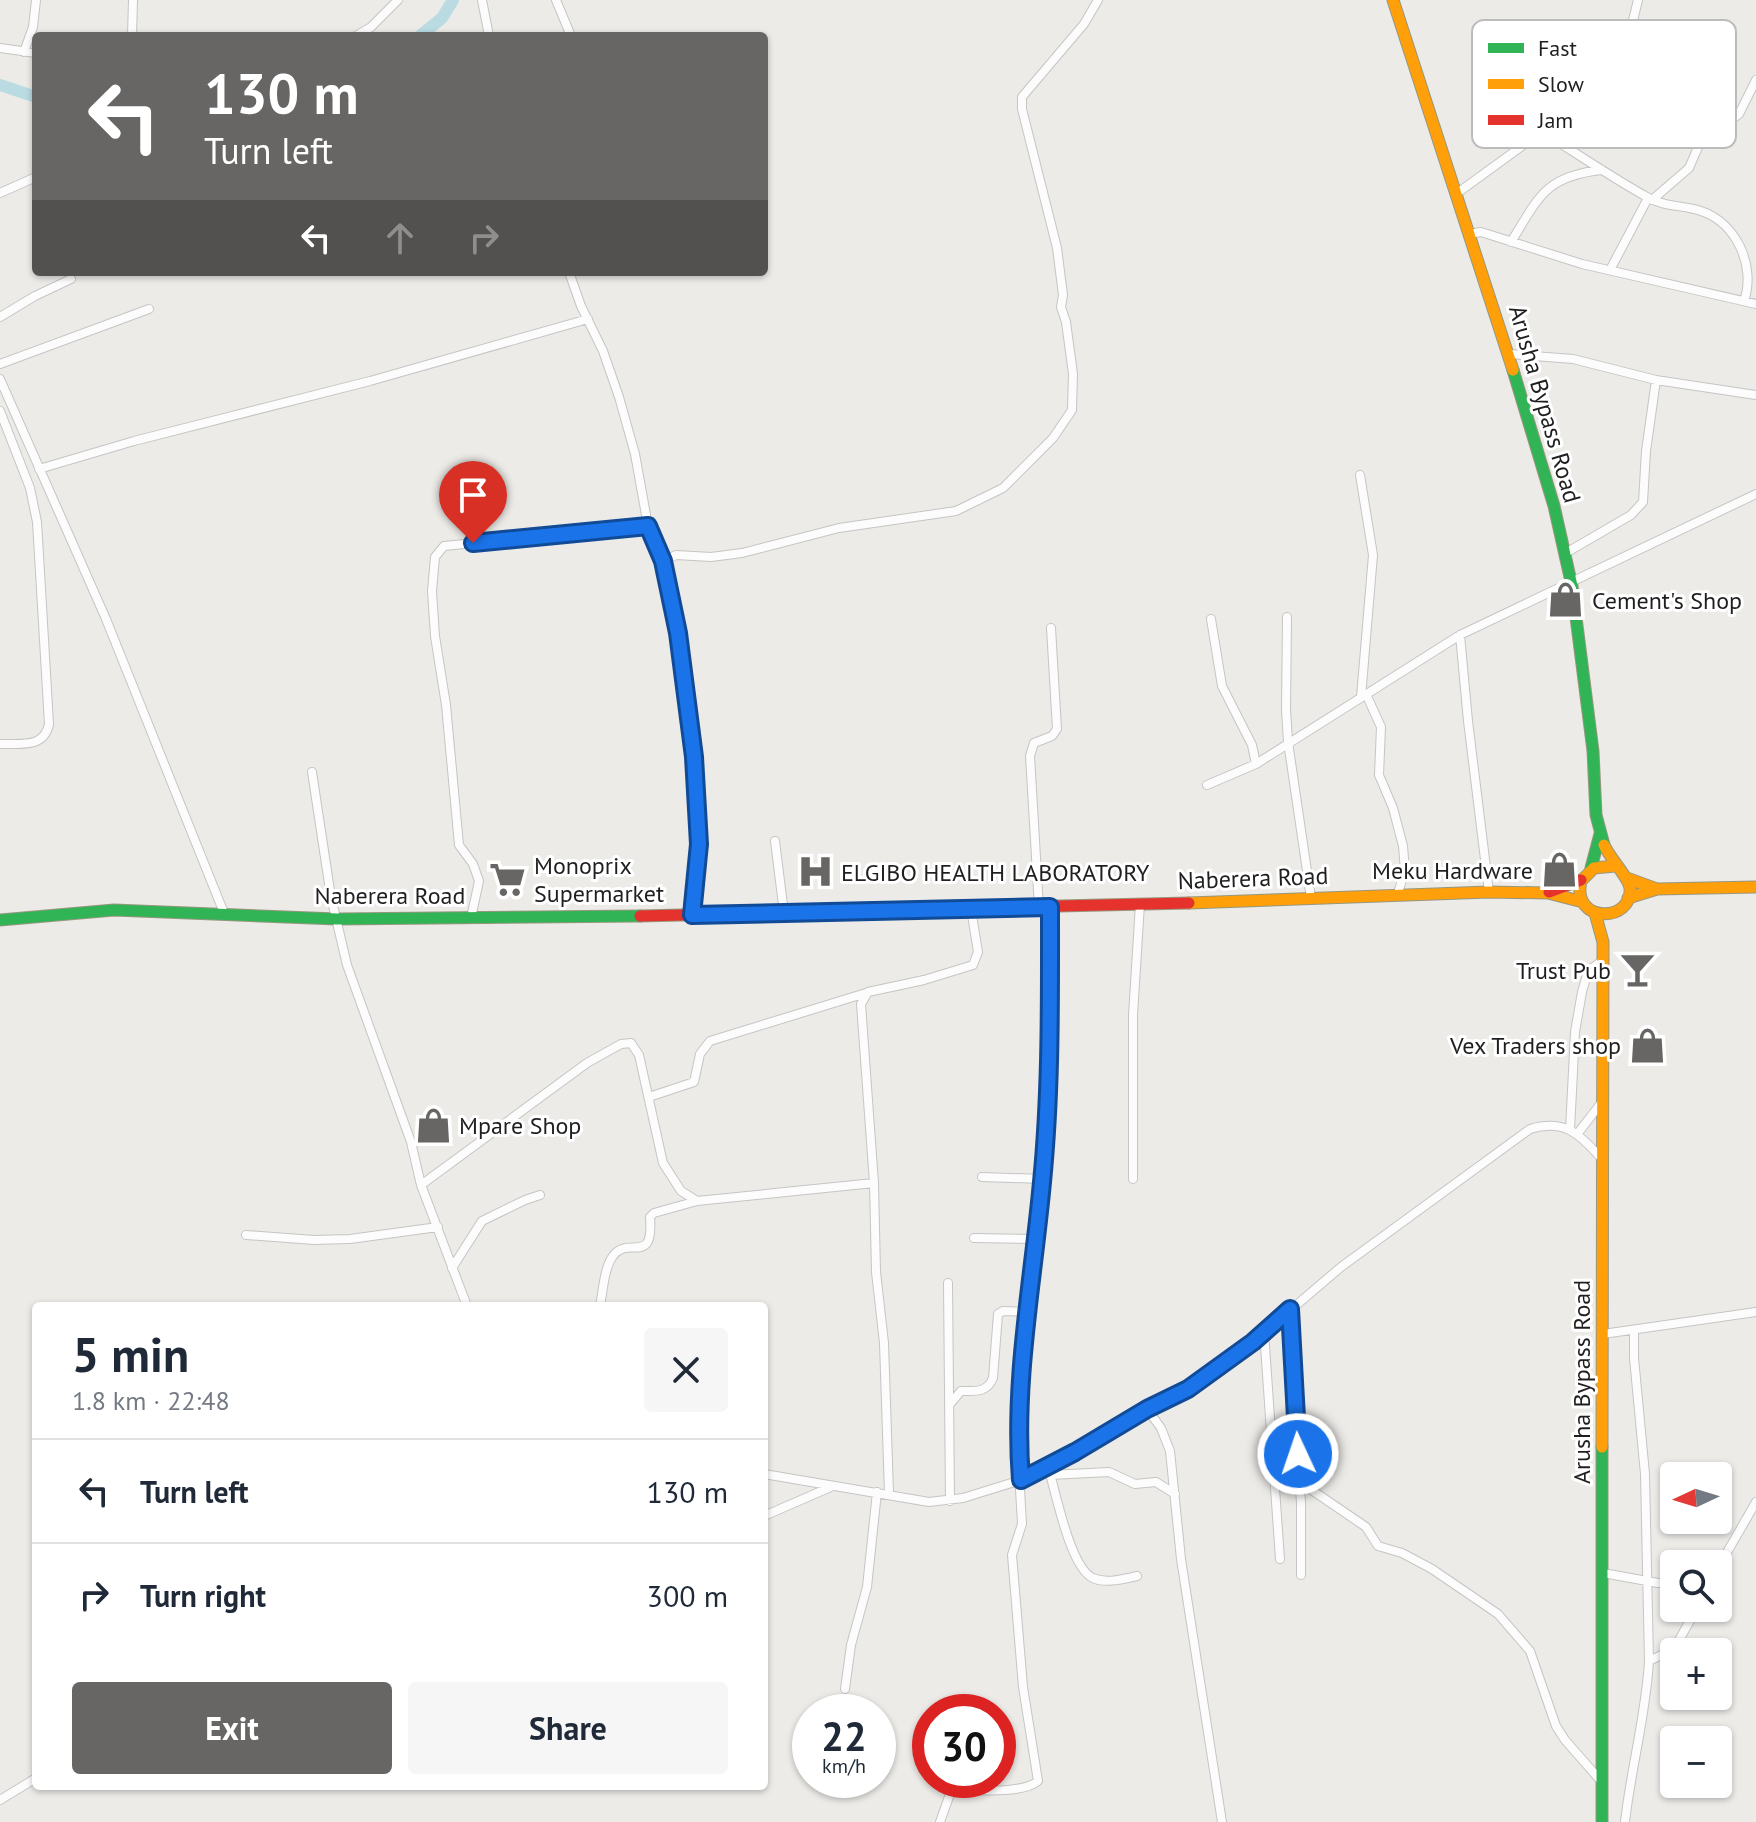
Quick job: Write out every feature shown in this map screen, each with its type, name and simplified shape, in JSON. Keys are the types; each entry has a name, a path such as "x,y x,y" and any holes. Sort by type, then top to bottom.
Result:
{"main road":[{"name":"Arusha Bypass Road","path":"1393,0 1509,354 1572,581 1590,719 1600,834 1591,868 1581,880"},
{"name":"Arusha Bypass Road","path":"1600,834 1615,866 1627,878"},
{"path":"1591,868 1598,865 1615,866"},
{"path":"1657,889 1627,878 1628,898 1657,889 1756,887"},
{"name":"Naberera Road","path":"1548,893 1581,880"},
{"path":"1581,880 1580,895 1595,913 1603,915 1619,910"},
{"name":"Naberera Road","path":"0,920 114,910 337,919 692,915 1045,908 1489,892 1548,893 1583,902"},
{"name":"Arusha Bypass Road","path":"1603,942 1628,898"},
{"name":"Arusha Bypass Road","path":"1595,913 1603,942 1602,1822"}],"street":[{"path":"24,52 33,27 36,0"},
{"path":"132,32 133,0"},
{"path":"362,32 398,0"},
{"path":"482,0 488,32"},
{"path":"556,0 569,32"},
{"path":"663,561 676,555 711,557 742,553 839,528 956,511 1003,488 1030,463 1067,420 1074,398 1073,374 1061,307 1063,295 1057,248 1022,109 1022,97 1084,24 1098,0"},
{"path":"1632,20 1638,0"},
{"path":"0,48 32,53"},
{"path":"1736,116 1756,80"},
{"path":"1456,194 1518,148"},
{"path":"1568,148 1650,199 1700,210 1727,225 1745,256 1750,279 1744,301"},
{"path":"1610,270 1650,199 1689,168 1698,148"},
{"path":"1511,242 1536,201 1551,185 1578,172 1602,170"},
{"path":"0,193 32,179"},
{"path":"1469,234 1481,232 1582,264 1756,304"},
{"path":"1745,256 1756,261"},
{"path":"571,276 603,351 631,436 648,526 663,561 678,633 694,757 699,844 692,915"},
{"path":"0,317 71,279"},
{"path":"0,364 149,309"},
{"path":"39,469 588,319"},
{"path":"1509,354 1550,355 1656,380 1756,395"},
{"path":"0,379 106,619 224,913"},
{"path":"1564,554 1631,515 1643,502 1656,380"},
{"path":"0,411 30,488 37,522 49,724 43,739 38,742 0,744"},
{"path":"1360,475 1373,555 1364,696 1381,727 1379,775 1393,808 1403,846 1405,871 1397,896"},
{"path":"1207,785 1256,764 1460,635 1756,494"},
{"path":"471,918 480,883 475,868 459,845 446,705 435,636 432,591 435,557 444,546 648,526"},
{"path":"1287,617 1288,742 1311,898"},
{"path":"1211,619 1222,686 1252,745 1256,764"},
{"path":"940,1822 951,1791 1032,1786 1038,1781 1023,1687 1013,1567 1014,1546 1022,1531 1018,1423 1043,1179 1048,1080 1045,908 1030,756 1034,743 1052,736 1057,729 1051,628"},
{"path":"1460,635 1489,892"},
{"path":"312,772 347,965 411,1142 421,1185 465,1302"},
{"path":"775,841 784,913"},
{"path":"1133,1179 1133,1015 1140,904"},
{"path":"649,1097 694,1082 700,1054 710,1041 866,993 973,965 978,952 971,909"},
{"path":"1574,1132 1575,1032 1588,971 1602,961"},
{"path":"866,993 861,1004 874,1183 876,1272 887,1387 889,1493"},
{"path":"421,1185 569,1075 621,1044 631,1043 637,1048 663,1163 681,1191 697,1201"},
{"path":"1574,1132 1602,1102"},
{"path":"768,1475 889,1493 915,1501 950,1501 1049,1471 1147,1409 1200,1381 1341,1267 1524,1133 1547,1125 1574,1132 1601,1158"},
{"path":"982,1177 1043,1179"},
{"path":"601,1302 614,1255 647,1244 652,1214 697,1201 874,1183"},
{"path":"452,1268 482,1221 540,1195"},
{"path":"246,1235 350,1239 438,1227"},
{"path":"974,1238 1036,1239"},
{"path":"948,1283 950,1501"},
{"path":"1290,1309 1300,1482 1301,1575"},
{"path":"949,1405 961,1391 981,1390 990,1385 998,1314 1003,1311 1028,1312"},
{"path":"1603,1334 1756,1312"},
{"path":"1625,1822 1648,1687 1649,1661 1645,1474 1634,1370 1634,1330"},
{"path":"1264,1332 1280,1559"},
{"path":"1147,1409 1166,1440 1181,1559 1222,1822"},
{"path":"1049,1471 1109,1472 1135,1484 1156,1482 1175,1494"},
{"path":"1049,1471 1081,1569 1095,1580 1137,1576"},
{"path":"1300,1482 1366,1527 1378,1546 1402,1553 1432,1569 1498,1614 1530,1651 1556,1726 1602,1781"},
{"path":"768,1514 837,1484"},
{"path":"845,1689 851,1645 867,1587 877,1492"},
{"path":"1728,1550 1756,1502"},
{"path":"1603,1573 1660,1583"},
{"path":"1649,1661 1674,1649 1689,1622"},
{"path":"0,1800 32,1780"}],"waterway":[{"path":"425,32 442,18 453,0"},
{"path":"0,85 32,96"}],"traffic: fast":[{"path":"1513,370 1554,506 1572,586 1593,751 1596,815 1604,845"},
{"path":"1591,868 1600,834"},
{"path":"0,920 114,910 337,919 640,916"},
{"path":"1602,1447 1602,1822"}],"traffic: slow":[{"path":"1393,0 1513,370"},
{"path":"1604,845 1630,888 1628,900 1622,908 1613,913 1593,911 1585,905 1580,895 1581,881 1594,868 1615,866"},
{"path":"1627,878 1657,889"},
{"path":"1628,898 1657,889 1756,887"},
{"path":"1189,903 1489,892 1548,893 1583,902"},
{"path":"1595,913 1603,942 1602,1447"}],"traffic: jam":[{"path":"1549,892 1581,880"},
{"path":"640,916 1189,903"}],"place":[{"name":"Cement's Shop","path":"1566,600"},
{"name":"Meku Hardware","path":"1559,870"},
{"name":"ELGIBO HEALTH LABORATORY","path":"815,872"},
{"name":"Monoprix Supermarket","path":"508,879"},
{"name":"Trust Pub","path":"1637,970"},
{"name":"Vex Traders shop","path":"1647,1045"},
{"name":"Mpare Shop","path":"433,1125"}],"route":[{"path":"473,543 648,526 663,561 678,633 694,757 699,844 692,915 1050,907 1047,1105 1043,1179 1020,1384 1017,1437 1021,1480 1188,1389 1253,1342 1290,1309 1298,1454"}]}
